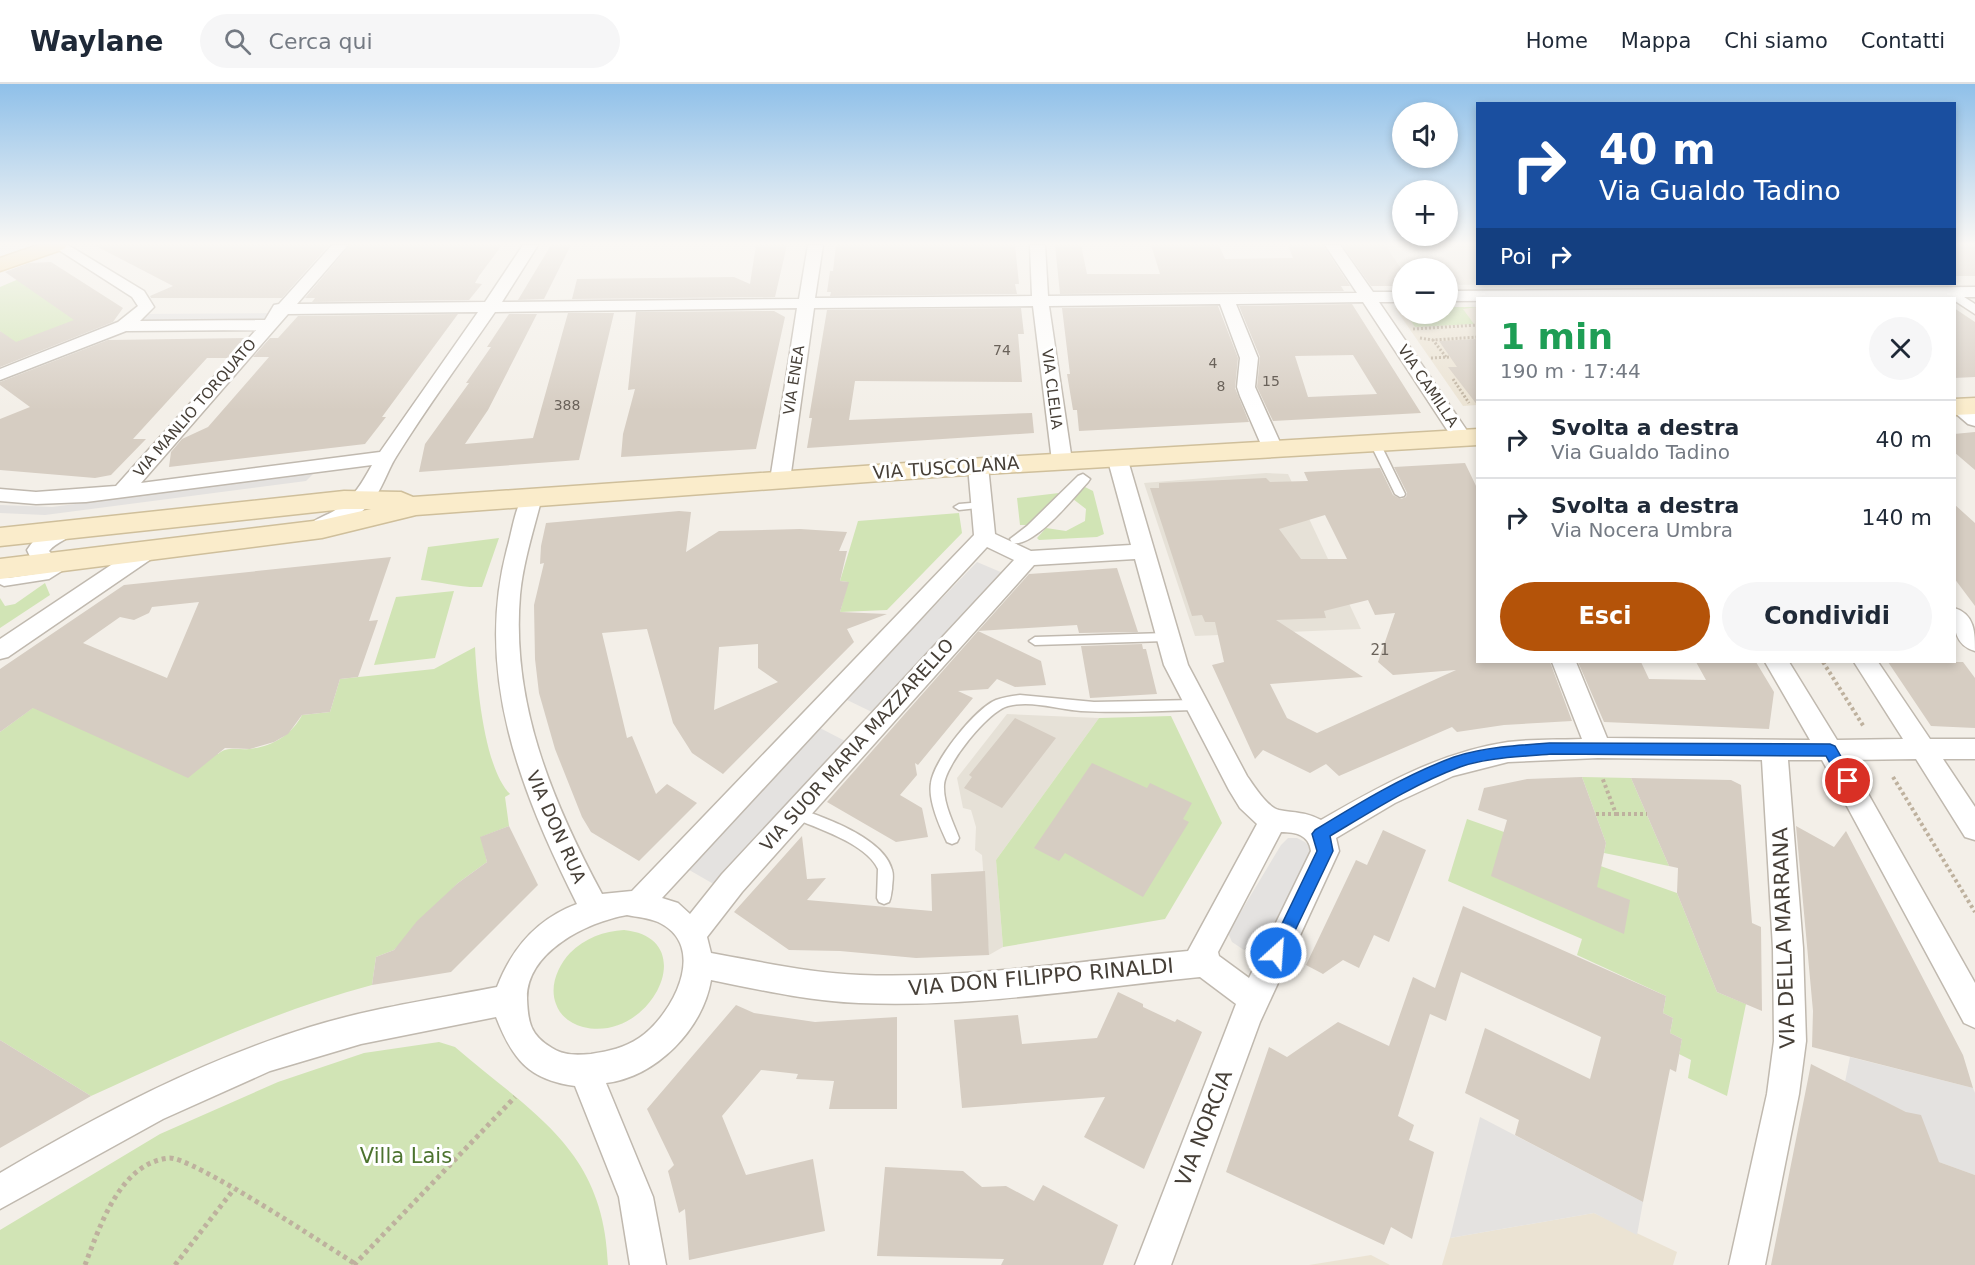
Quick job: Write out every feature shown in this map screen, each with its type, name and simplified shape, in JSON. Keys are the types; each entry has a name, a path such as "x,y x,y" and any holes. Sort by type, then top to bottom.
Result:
{"main road":[{"name":"VIA TUSCOLANA","path":"0,569 311,531 357,523 414,506 978,466 1471,437"},
{"name":"VIA TUSCOLANA","path":"0,537 363,499 391,500 414,506"}],"street":[{"path":"0,375 124,326 146,307 144,300"},
{"name":"VIA MANLIO TORQUATO","path":"122,492 290,300"},
{"path":"311,531 343,515 363,499 386,457 495,300"},
{"path":"124,326 491,306 1032,300"},
{"name":"VIA CLELIA","path":"1041,300 1062,461"},
{"path":"1226,300 1249,358 1246,387 1273,448"},
{"name":"VIA CAMILLA","path":"1370,300 1471,437"},
{"path":"1961,300 1975,310"},
{"name":"VIA ENEA","path":"780,480 806,303"},
{"path":"140,314 275,316"},
{"path":"0,495 46,498 122,492 386,457"},
{"path":"1117,457 1166,637 1195,705 1244,793 1273,822"},
{"path":"639,903 984,537 986,530 978,466"},
{"path":"1023,548 1033,530 1083,479"},
{"name":"VIA DON RUA","path":"532,497 516,558 509,603 509,661 516,721 524,753 549,820 594,908"},
{"path":"61,561 38,554 40,545 68,529"},
{"path":"984,537 1023,548 1144,551"},
{"name":"VIA SUOR MARIA MAZZARELLO","path":"695,949 732,883 796,813 1023,548"},
{"path":"0,651 149,550"},
{"path":"1956,618 1975,643"},
{"path":"1564,663 1598,748"},
{"path":"1778,663 1830,750 1975,1013"},
{"path":"1867,663 1975,829"},
{"path":"1256,995 1205,963 1202,954 1204,946 1273,822 1282,820 1299,822 1320,834 1386,795 1458,762 1524,750 1598,748 1975,749"},
{"name":"VIA DELLA MARRANA","path":"1747,1265 1783,1094 1790,1041 1791,1002 1774,750"},
{"name":"VIA NORCIA","path":"1153,1265 1256,995 1325,851 1324,839 1320,834"},
{"path":"618,903 639,903 674,916 695,949 698,982 692,999 683,1016 666,1036 635,1058 604,1069 585,1071 555,1067 528,1050 514,1025 512,999 518,974 540,941 563,922 594,908 618,903"},
{"name":"VIA DON FILIPPO RINALDI","path":"695,949 780,981 861,989 1014,983 1205,963"},
{"path":"0,1192 147,1110 270,1057 377,1025 512,999"},
{"path":"585,1071 636,1197 648,1265"}],"lane":[{"path":"1375,443 1400,494"},
{"path":"959,507 982,505"},
{"path":"1035,641 1166,637"},
{"path":"952,838 937,783 946,762 977,723 996,705 1018,701 1091,706 1195,705"},
{"path":"796,813 873,851 885,869 884,897"}],"path":[{"path":"1413,329 1476,325"},
{"path":"1420,339 1476,337"},
{"path":"1430,358 1448,357 1433,340"},
{"path":"1456,379 1453,379 1469,403"},
{"path":"1824,663 1864,728"},
{"path":"1602,777 1616,814"},
{"path":"1893,777 1975,912"},
{"path":"1596,814 1647,814"},
{"path":"85,1265 103,1219 127,1181 153,1163 179,1159 234,1189 356,1265 516,1097"},
{"path":"175,1265 234,1189"}],"shaded area":[{"path":"1458,307 1476,307 1476,405 1463,406 1406,324 1458,324"},
{"path":"277,313 266,325 151,327 134,319 140,314"},
{"path":"314,473 306,481 45,515 0,513 0,505 52,507"},
{"path":"1266,473 1288,474 1361,629 1195,636 1144,483"},
{"path":"977,562 1003,573 874,713 845,699"},
{"path":"1007,714 1099,718 996,860 1003,947 989,955 982,855 975,850 976,827 971,810 963,808 957,778"},
{"path":"818,727 849,743 717,886 684,867"},
{"path":"1288,838 1297,838 1305,842 1311,848 1311,857 1264,941 1255,950 1244,950 1232,942 1228,933 1281,845"},
{"path":"1850,1057 1973,1088 1975,1093 1975,1175 1939,1162 1906,1112 1845,1082"},
{"path":"1480,1117 1643,1202 1637,1235 1594,1213 1450,1238"},
{"path":"1594,1213 1677,1252 1673,1265 1442,1265 1450,1238"},
{"path":"1371,1255 1390,1265 1309,1265"}],"green space":[{"path":"0,300 53,300 81,319 12,346 0,331"},
{"path":"1458,307 1476,307 1463,309 1474,324 1415,327 1413,324 1458,324"},
{"path":"1085,487 1093,491 1104,534 1097,537 1039,540 1037,538 1046,528 1066,531 1085,521 1086,509 1073,499"},
{"path":"1059,493 1029,525 1020,525 1017,498"},
{"path":"959,513 962,533 887,610 840,612 848,582 840,581 858,521"},
{"path":"499,538 482,587 421,580 428,547"},
{"path":"45,583 50,595 0,628 0,598 5,606 15,604"},
{"path":"454,591 435,658 374,665 396,597"},
{"path":"475,647 480,703 488,746 501,782 510,794 505,797 509,826 481,837 487,862 458,883 394,950 376,957 372,985 264,1020 91,1096 0,1040 0,732 34,707 218,754 229,749 257,748 273,743 287,734 302,715 330,712 340,679 434,669"},
{"path":"1171,716 1222,823 1165,919 1003,947 996,860 1099,718"},
{"path":"1582,777 1631,778 1669,866 1604,853 1606,843"},
{"path":"1467,819 1677,893 1717,992 1746,1004 1727,1096 1688,1078 1691,1060 1679,1054 1682,1039 1670,1033 1673,1018 1663,1013 1666,996 1577,955 1582,939 1448,881"},
{"path":"624,930 648,937 661,951 664,969 659,988 647,1006 629,1020 607,1028 583,1027 574,1024 563,1016 556,1004 554,983 558,970 570,953 588,939"},
{"name":"Villa Lais","path":"439,1042 455,1047 512,1093 560,1138 579,1163 594,1192 604,1225 608,1265 0,1265 0,1230 160,1134 278,1082 364,1053"}],"building":[{"path":"45,300 111,300 123,308 113,322 0,367 0,331 16,342 74,320"},
{"path":"313,300 460,300 312,302"},
{"path":"1352,304 1421,413 1273,421 1257,387 1260,357 1239,306","holes":["1353,355 1377,394 1308,397 1295,356"]},
{"path":"1218,306 1238,358 1235,388 1249,422 1079,431 1077,410 1073,410 1067,374 1070,374 1062,308"},
{"path":"1021,308 1024,334 1018,334 1022,382 855,381 849,420 1032,413 1034,433 807,448 812,418 809,418 827,310"},
{"path":"1956,309 1975,322 1975,377 1956,378"},
{"path":"774,311 785,317 756,449 621,457 623,434 635,389 628,390 636,312"},
{"path":"568,313 614,313 579,460 419,472 425,444 469,383 466,383 491,347 487,347 509,314 537,314 488,410 465,444 533,438"},
{"path":"458,314 382,417 386,417 365,444 169,467 171,452 182,439 208,427 269,357 253,357 270,338 278,338 298,316"},
{"path":"246,338 228,358 207,358 133,439 146,439 111,475 95,478 0,470 0,419 30,407 0,385 0,382 108,340"},
{"path":"1476,339 1476,403 1448,367 1457,367 1439,341"},
{"path":"1975,432 1975,470 1956,454 1956,434"},
{"path":"1465,463 1476,486 1476,663 1550,663 1572,721 1504,725 1457,732 1452,727 1339,776 1326,764 1310,773 1263,750 1255,759 1212,665 1224,662 1215,622 1205,622 1202,615 1192,616 1150,488 1159,488 1159,483 1266,478 1270,482 1308,481 1304,472 1380,468 1393,495 1401,499 1406,497 1407,493 1394,467","holes":["1325,515 1347,559 1301,559 1279,529","1368,600 1375,615 1395,613 1378,662 1393,675 1456,670 1317,733 1287,718 1270,684 1363,677 1276,620 1326,618 1324,611"]},
{"path":"1956,506 1975,523 1975,606 1956,581"},
{"path":"679,511 691,512 686,552 719,531 800,529 847,532 839,551 847,551 840,581 849,582 840,612 887,614 847,629 854,642 723,774 692,753 673,723 647,629 602,633 627,738 632,736 656,794 667,784 697,803 639,861 591,832 582,817 555,749 539,693 535,659 534,605 544,563 540,564 546,523","holes":["758,644 758,668 778,682 714,710 719,647"]},
{"path":"391,557 369,621 378,620 358,677 340,679 330,712 302,715 288,734 274,742 250,749 225,748 188,778 33,708 0,732 0,669 124,585","holes":["199,602 167,678 83,643 120,617 134,620 149,613 152,607"]},
{"path":"1117,568 1138,632 1079,633 1077,625 978,631 1029,574"},
{"path":"978,631 1041,661 1046,685 1015,687 997,679 988,689 958,691 973,698 918,765 915,763 917,775 900,795 922,808 928,837 896,842 827,802"},
{"path":"1142,644 1143,649 1146,649 1157,694 1090,698 1081,646"},
{"path":"1963,662 1975,678 1975,728 1931,726 1889,663"},
{"path":"1578,663 1641,663 1649,679 1706,680 1697,663 1757,663 1774,692 1769,729 1604,722"},
{"path":"1015,718 1056,738 1002,808 964,788 972,777 969,775"},
{"path":"1092,763 1147,788 1150,783 1192,803 1183,819 1189,822 1143,897 1065,853 1059,861 1034,848"},
{"path":"1582,777 1606,843 1597,887 1630,900 1624,934 1491,876 1507,820 1478,810 1484,788 1527,779"},
{"path":"1631,778 1731,780 1741,785 1752,923 1761,927 1762,1011 1717,992 1677,893 1678,868 1669,866"},
{"path":"509,826 538,885 451,972 372,985 376,957 394,950 417,921 458,883 487,862 480,837"},
{"path":"1796,826 1834,847 1846,831 1963,1055 1973,1088 1812,1047 1813,1011"},
{"path":"1383,830 1426,850 1389,942 1374,935 1359,968 1343,960 1323,974 1306,965 1356,860 1367,865"},
{"path":"802,836 807,879 826,878 807,900 932,911 931,874 985,871 989,955 916,958 840,951 789,950 734,912"},
{"path":"1463,906 1666,996 1663,1013 1673,1018 1670,1033 1682,1039 1676,1072 1670,1069 1643,1202 1515,1135 1519,1120 1465,1093 1485,1028 1590,1079 1601,1037 1461,972 1446,1021 1430,1014 1398,1116 1414,1125 1409,1140 1434,1152 1412,1239 1391,1227 1384,1245 1226,1172 1269,1047 1287,1057 1338,1022 1389,1046 1413,977 1435,988"},
{"path":"1118,992 1143,1004 1143,1007 1175,1022 1177,1019 1202,1032 1144,1169 1084,1137 1105,1097 962,1108 954,1020 1018,1015 1022,1044 1097,1038"},
{"path":"736,1005 754,1013 815,1022 897,1017 897,1109 829,1109 834,1081 796,1079 798,1074 761,1070 722,1116 746,1175 813,1159 825,1231 689,1260 685,1209 679,1213 668,1171 674,1165 647,1109"},
{"path":"0,1040 91,1096 0,1148"},
{"path":"1811,1064 1906,1112 1921,1115 1939,1162 1975,1175 1975,1265 1771,1265"},
{"path":"885,1167 963,1171 982,1187 1006,1186 1034,1201 1043,1185 1118,1225 1103,1265 1001,1265 1004,1259 877,1256"}],"route":[{"path":"1276,953 1325,851 1324,839 1320,834 1386,795 1458,762 1508,752 1551,749 1830,750 1848,781"}]}
